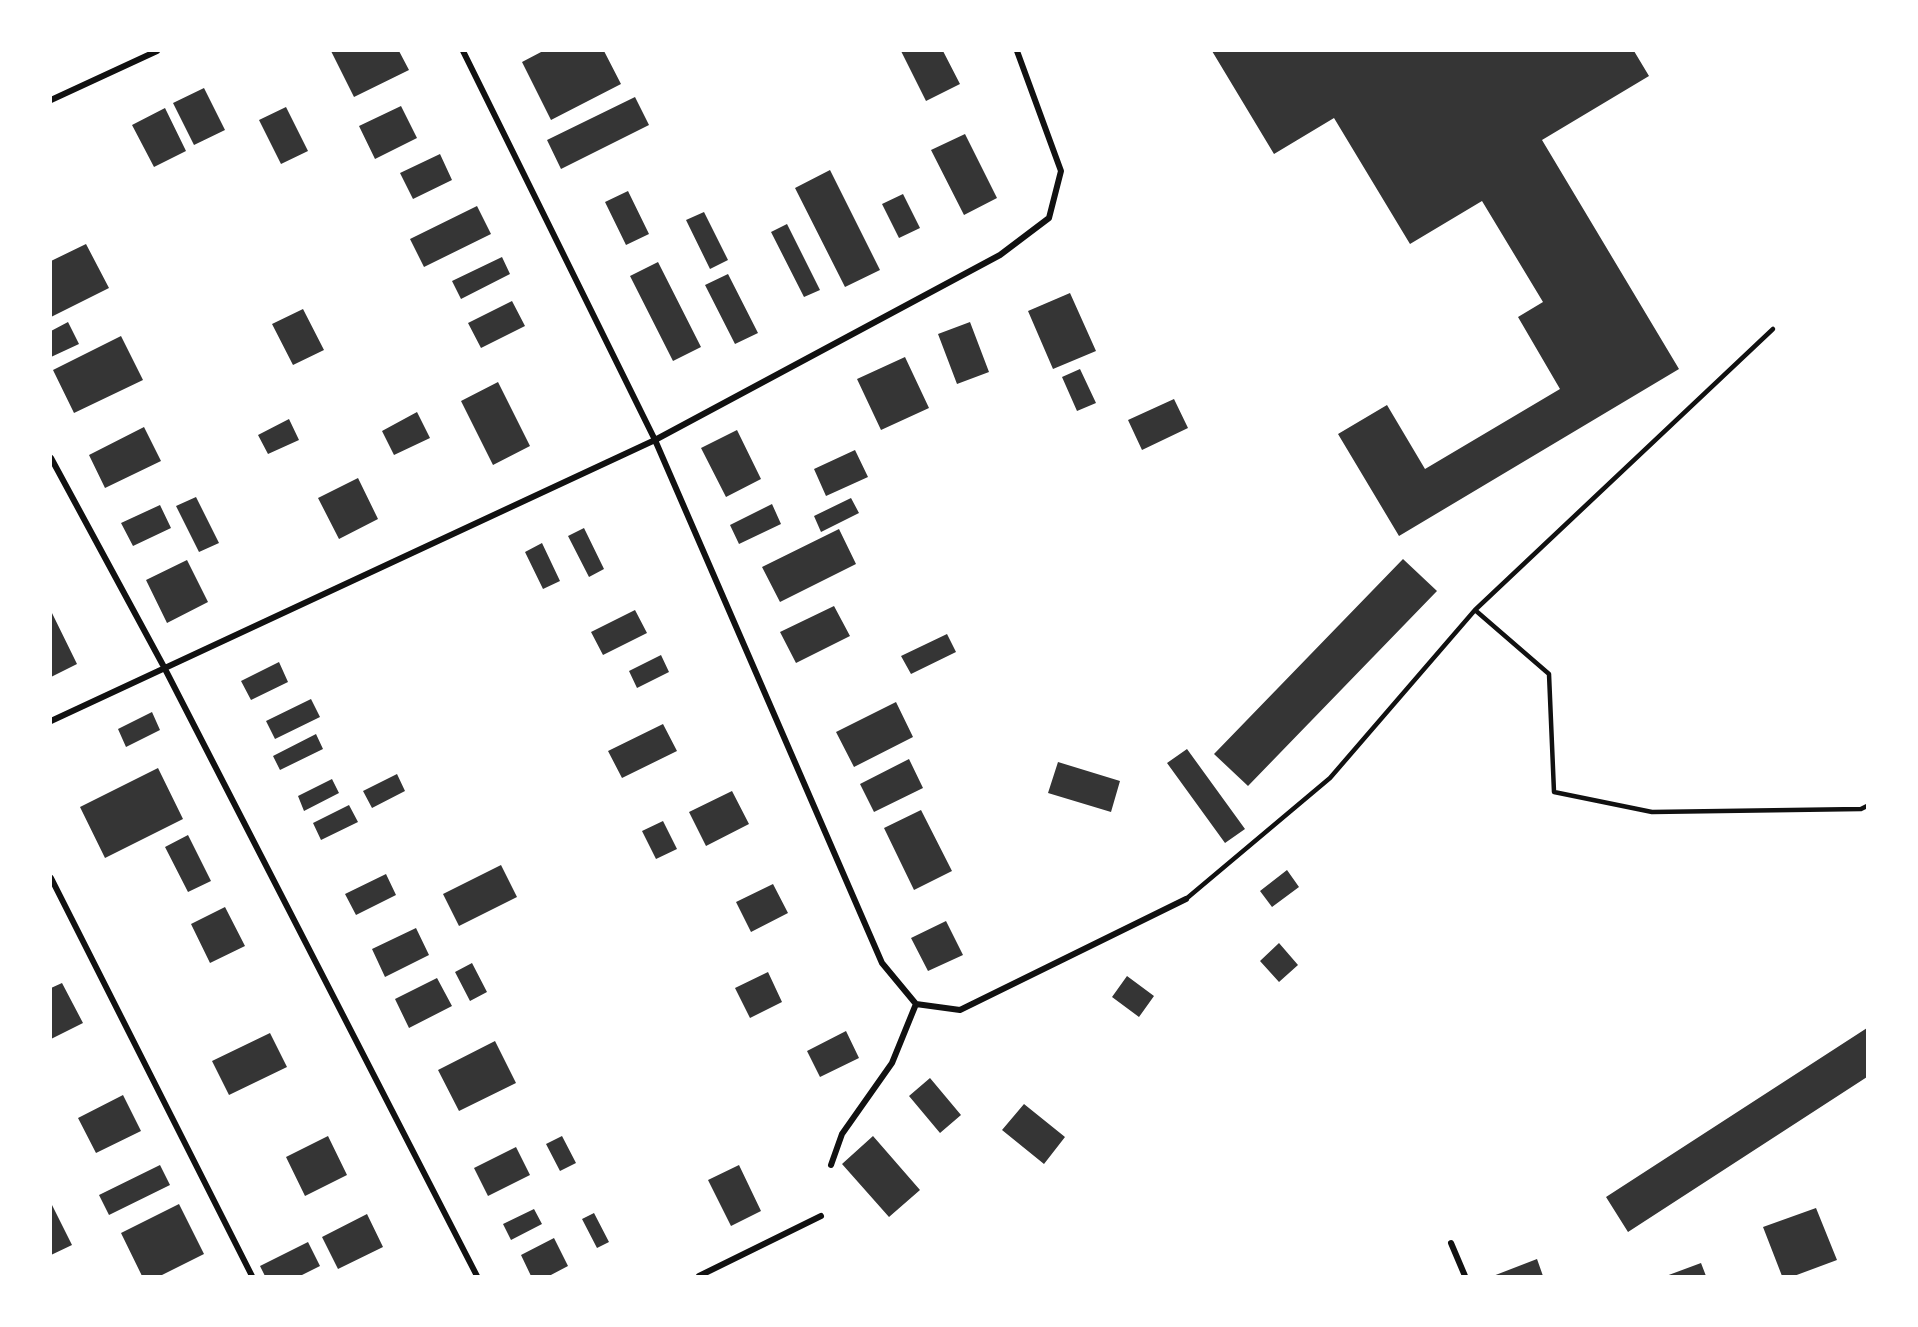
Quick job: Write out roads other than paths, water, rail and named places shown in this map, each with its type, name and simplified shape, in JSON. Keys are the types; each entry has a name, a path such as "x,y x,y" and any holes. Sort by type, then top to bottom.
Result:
{"street":[{"path":"51,99 157,51"},
{"path":"464,51 655,440 882,963 916,1004 960,1010 1186,899"},
{"path":"51,721 655,440 1000,255 1048,218 1061,171 1017,51"},
{"path":"51,459 164,667 477,1276"},
{"path":"51,878 252,1276"},
{"path":"831,1165 842,1134 892,1063 916,1004"},
{"path":"699,1276 821,1216"},
{"path":"1451,1243 1465,1276"}],"lane":[{"path":"1186,899 1330,778 1475,610 1773,329"},
{"path":"1475,610 1549,674 1554,792 1652,812 1860,809 1867,806"}]}
